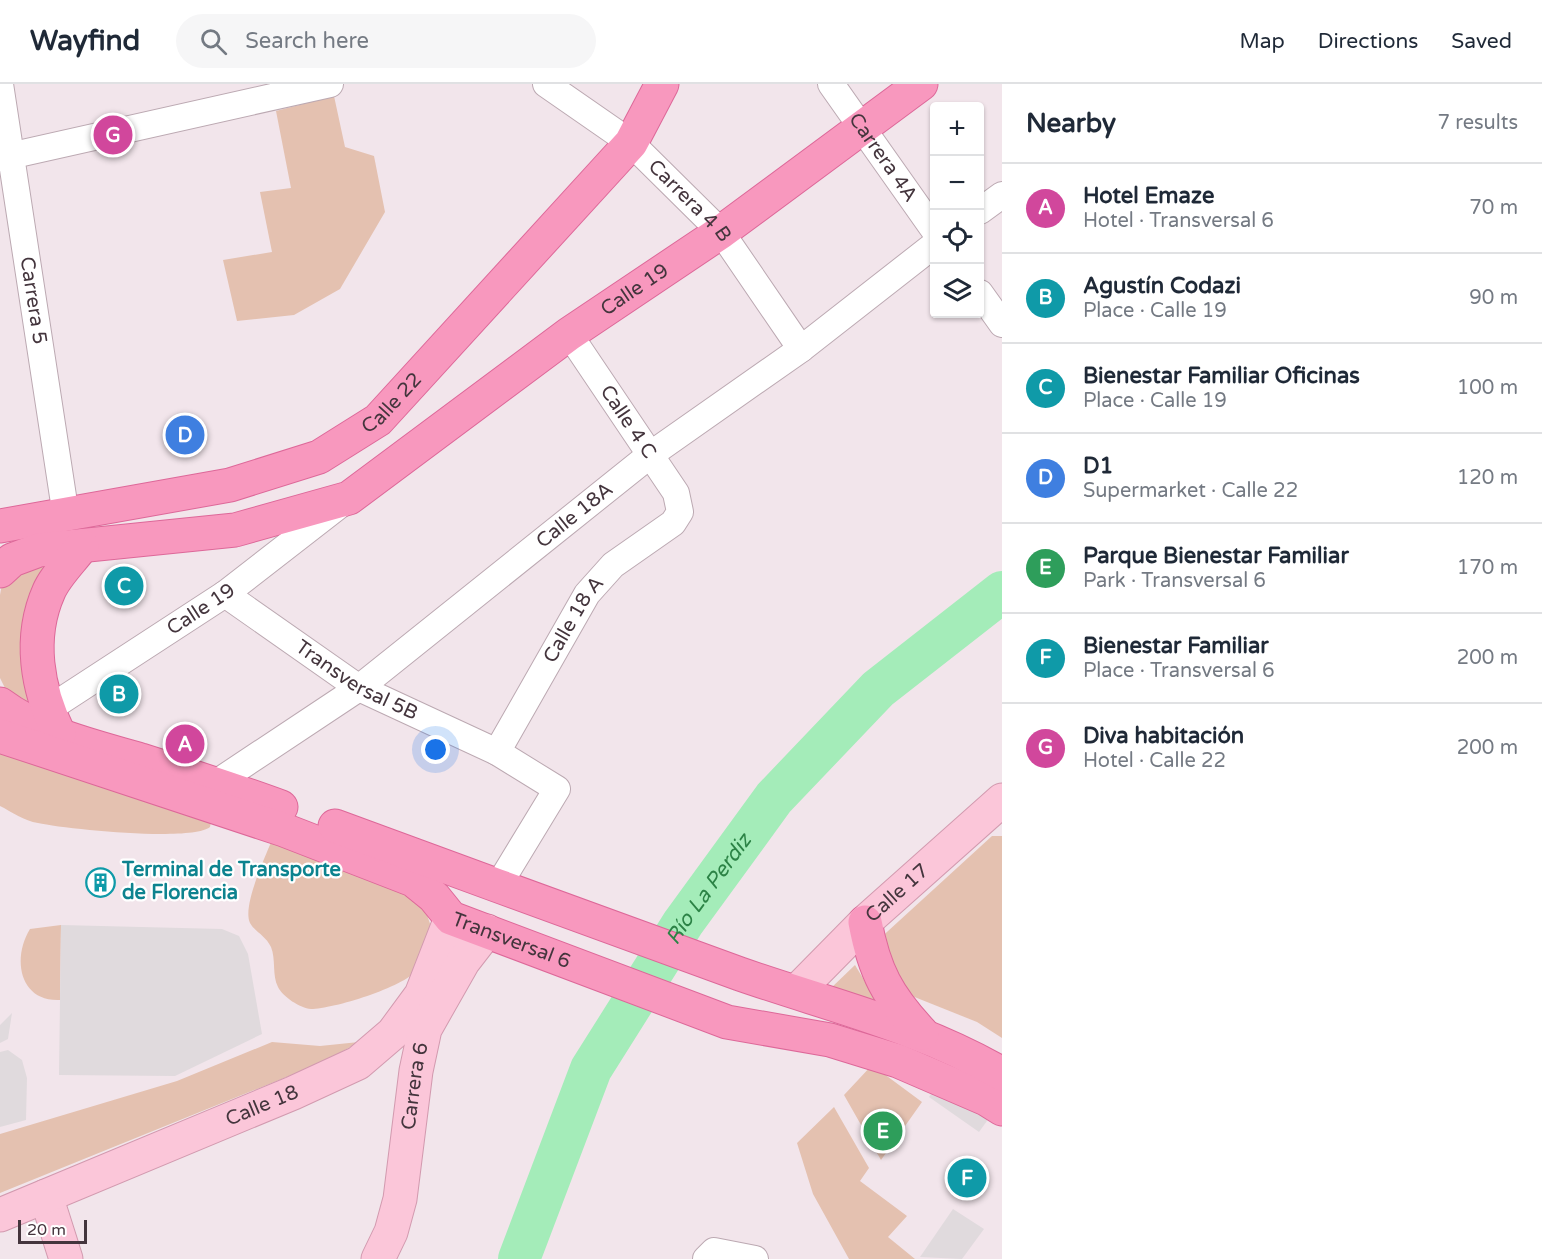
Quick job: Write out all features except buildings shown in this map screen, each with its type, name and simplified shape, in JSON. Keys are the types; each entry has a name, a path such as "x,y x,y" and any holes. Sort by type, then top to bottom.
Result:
{"main road":[{"name":"Calle 19","path":"0,571 12,560 39,550 235,530 349,498 569,334 721,232 921,84"},
{"name":"Calle 22","path":"0,526 66,516 241,482 319,457 378,420 631,143 665,88"},
{"path":"53,722 39,674 36,629 50,590 82,546"},
{"path":"0,704 12,713 53,722 744,975 923,1034 968,1054 1002,1074"},
{"name":"Transversal 6","path":"0,736 284,830 413,880 434,897 451,918 727,1022 781,1030 872,1052 927,1072 1002,1109"},
{"name":"Calle 17","path":"797,991 865,922 1002,800"},
{"name":"Calle 18","path":"0,1215 293,1093 358,1063 393,1033 421,995 451,918"},
{"path":"865,922 871,954 883,984 901,1011 923,1034"},
{"name":"Carrera 6","path":"380,1257 400,1199 416,1071 425,1029 463,962 500,936"},
{"path":"46,1196 66,1259"}],"street":[{"name":"Carrera 5","path":"0,84 7,156 66,516"},
{"path":"7,156 330,84"},
{"name":"Carrera 4 B","path":"546,84 631,143 721,232 801,349"},
{"name":"Carrera 4A","path":"831,84 930,224"},
{"path":"981,210 1002,195"},
{"name":"Calle 18A","path":"216,783 359,688 650,455 801,349 930,248"},
{"path":"984,299 1002,324"},
{"name":"Calle 4 C","path":"569,334 675,493 680,512"},
{"name":"Calle 19","path":"53,722 349,498"},
{"name":"Calle 18 A","path":"497,752 587,594 613,565 673,523 680,512"},
{"name":"Transversal 5B","path":"225,594 359,688 497,752 557,789 498,886"},
{"path":"706,1259 714,1251 755,1259"}],"shaded area":[{"path":"334,96 345,147 374,156 385,212 340,289 294,315 237,321 223,260 272,252 260,192 291,188 276,111"},
{"path":"44,565 32,590 25,673 28,706 8,694 0,678 0,595 2,584 24,568"},
{"path":"0,747 212,817 210,827 179,834 154,834 52,826 33,822 0,806"},
{"path":"992,836 1002,836 1002,1038 977,1022 902,992 876,942"},
{"path":"272,840 413,896 427,915 433,932 417,970 410,977 384,990 321,1008 302,1007 284,995 276,983 271,947 252,926 248,916 255,882"},
{"path":"61,925 60,1000 46,999 35,994 28,986 23,976 21,953 30,929"},
{"path":"61,925 222,929 239,936 248,954 262,1034 175,1076 59,1075"},
{"path":"855,965 876,1000 830,989"},
{"path":"12,1013 8,1039 0,1043 0,1025"},
{"path":"272,1042 320,1046 359,1042 326,1061 0,1193 0,1134 177,1081"},
{"path":"8,1050 22,1060 27,1078 26,1120 0,1127 0,1052"},
{"path":"872,1065 922,1102 881,1160 844,1095"},
{"path":"940,1081 992,1114 979,1132 929,1097"},
{"path":"834,1107 869,1168 860,1181 907,1216 888,1237 915,1259 849,1259 813,1194 797,1143"},
{"path":"953,1209 984,1229 962,1259 920,1257"}],"waterway":[{"name":"Río La Perdiz","path":"519,1259 591,1069 683,923 774,798 878,689 1002,592"}],"place":[{"name":"Diva habitación","path":"113,135"},
{"name":"D1","path":"185,435"},
{"name":"Bienestar Familiar Oficinas","path":"124,586"},
{"name":"Agustín Codazi","path":"119,694"},
{"name":"Hotel Emaze","path":"185,744"},
{"name":"Terminal de Transporte de Florencia","path":"101,882"},
{"name":"Parque Bienestar Familiar","path":"883,1131"},
{"name":"Bienestar Familiar","path":"967,1178"}]}
